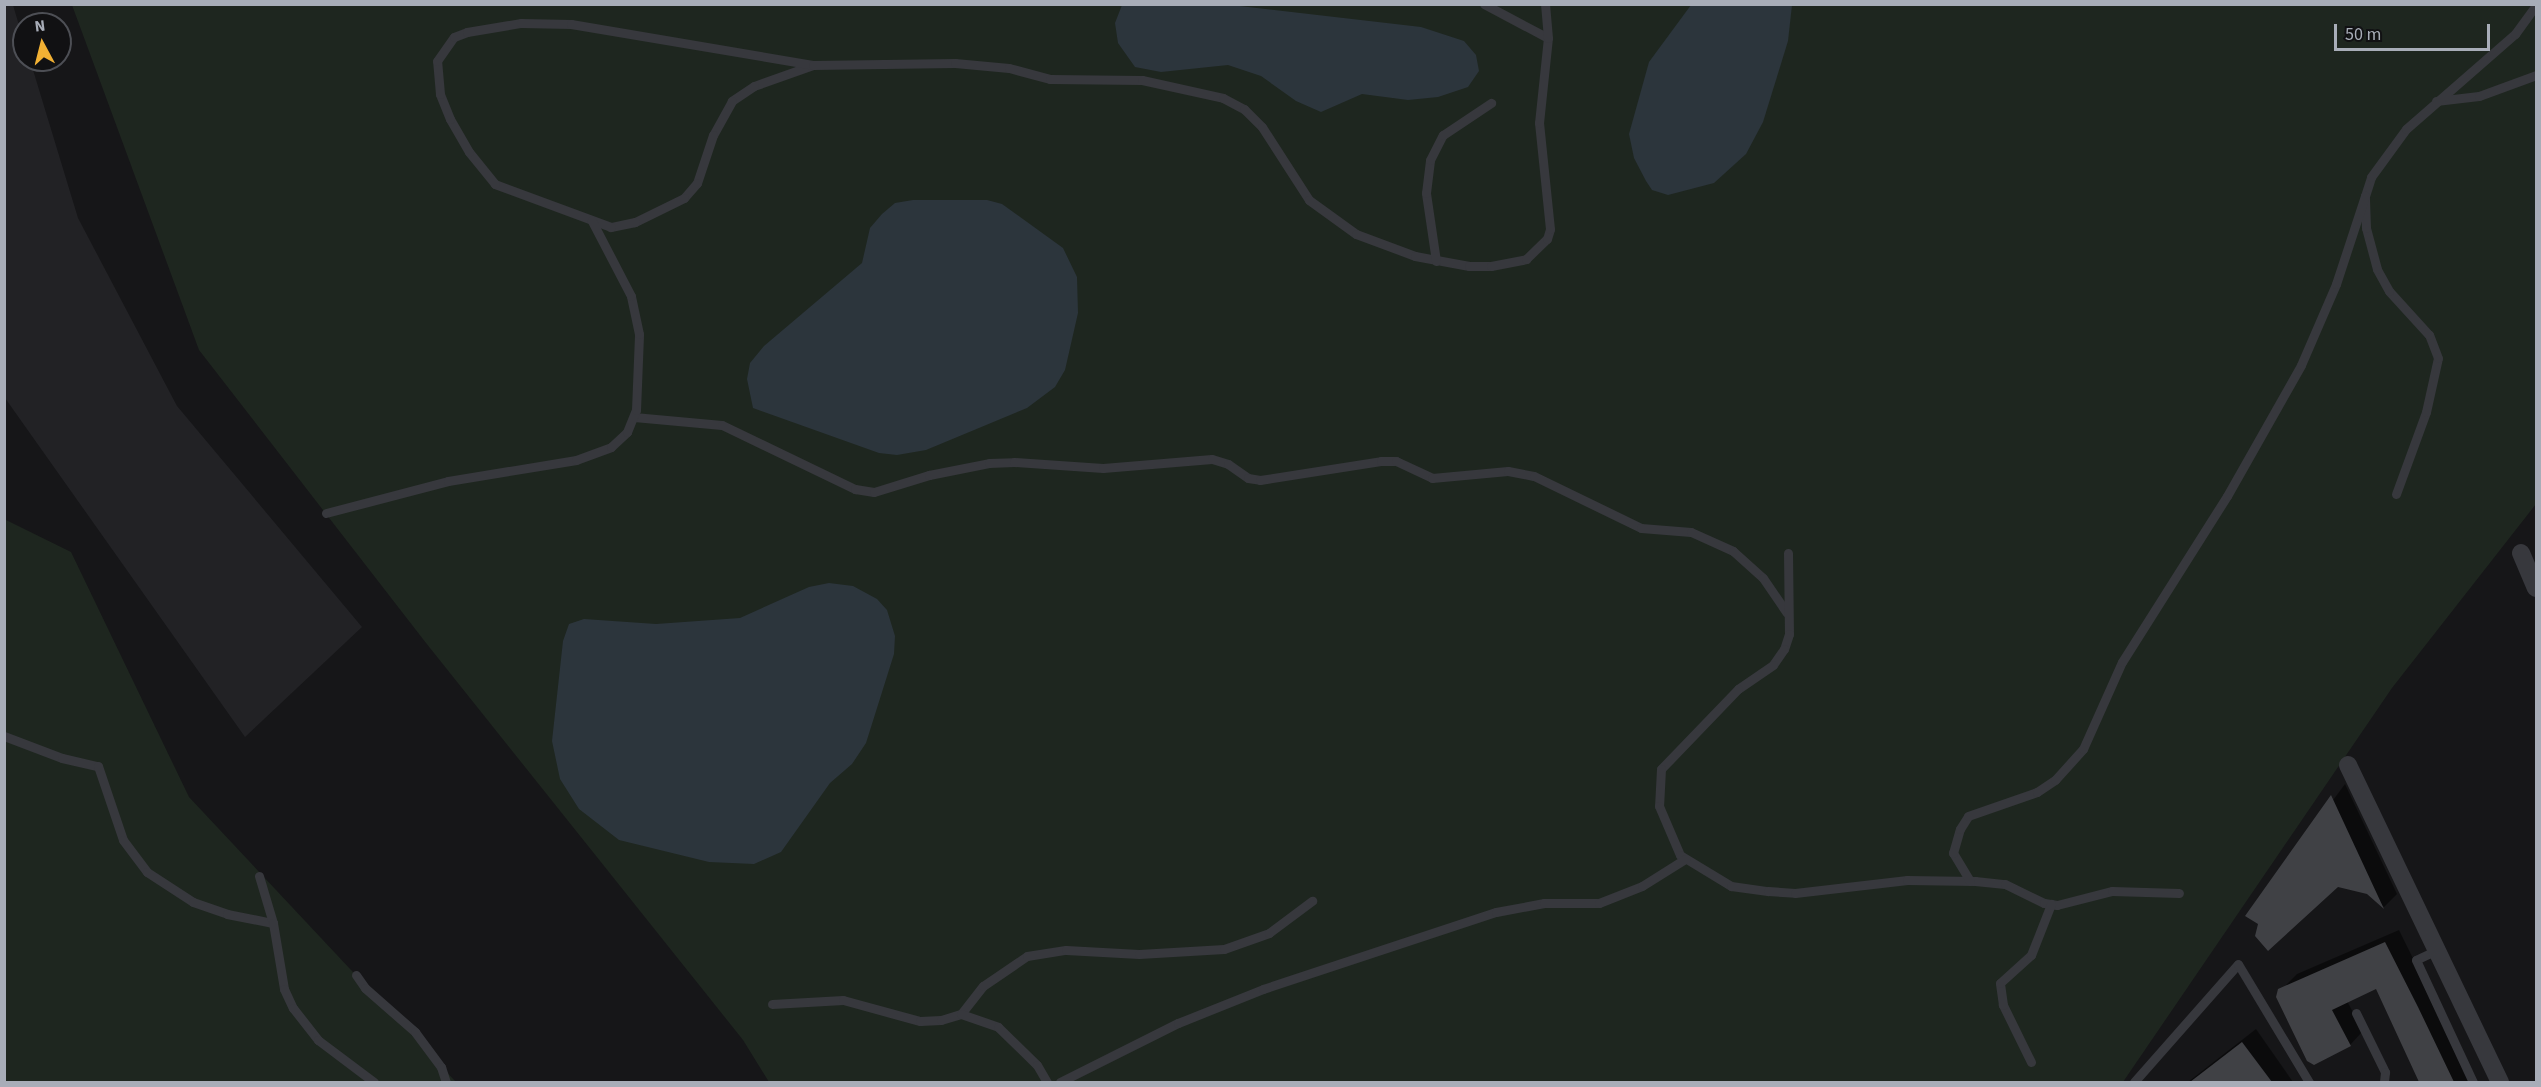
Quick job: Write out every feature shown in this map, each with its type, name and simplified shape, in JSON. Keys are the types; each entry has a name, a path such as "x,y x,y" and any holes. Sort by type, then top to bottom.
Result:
{"street":[{"path":"2521,553 2536,588"},
{"path":"2348,765 2500,1083"}],"lane":[{"path":"1484,4 1548,39"},
{"path":"813,64 754,86 732,101 714,135 697,183 684,198 635,222 611,227 515,194 484,174 450,119 441,94 437,61 454,37 521,23 571,24 813,64 955,63 1010,68 1050,79 1142,80 1223,98 1244,109 1262,127 1309,200 1330,216 1385,248 1436,261 1469,266 1508,264 1526,258 1547,239 1550,229 1539,123 1548,39 1545,4"},
{"path":"1970,881 1953,853 1960,830 1968,816 2037,792 2055,780 2083,749 2122,662 2227,496 2301,365 2336,284 2371,177 2390,147 2436,101 2515,34 2536,5"},
{"path":"2436,101 2479,96 2536,75"},
{"path":"1436,261 1426,193 1430,160 1443,135 1491,104"},
{"path":"2365,196 2366,228 2377,269 2389,291 2429,335 2438,357 2426,412 2396,494"},
{"path":"326,513 448,481 597,453 627,432 634,417 639,333 633,305 619,270 591,221"},
{"path":"634,417 722,425 844,485 874,492 939,473 1014,462 1103,468 1212,459 1228,464 1248,478 1260,480 1381,461 1396,461 1432,478 1508,471 1534,476 1641,528 1691,532 1733,551 1763,578 1788,613"},
{"path":"1788,553 1790,634 1773,666 1738,688 1661,769 1659,806 1666,829 1686,859 1731,886 1795,893 1907,880 2006,884 2051,904 2074,903 2099,892 2124,890 2179,892"},
{"path":"4,736 98,766 123,840 147,872 193,902 227,914 273,922"},
{"path":"1060,1083 1178,1023 1263,989 1496,912 1544,903 1599,903 1642,886 1686,859"},
{"path":"259,876 273,922 284,990 303,1024 330,1052 374,1083"},
{"path":"961,1014 982,986 1028,956 1066,950 1139,954 1224,950 1269,933 1312,901"},
{"path":"2031,1062 2003,1005 2000,983 2031,955 2051,904"},
{"path":"2437,950 2416,960 2473,1083"},
{"path":"2134,1083 2238,964 2309,1083"},
{"path":"356,975 372,995 415,1032 441,1067 446,1083"},
{"path":"772,1004 843,1000 920,1021 941,1020 961,1014 998,1027 1037,1065 1047,1083"},
{"path":"2356,1013 2385,1072 2384,1083"}],"shaded area":[{"path":"4,5 13,5 15,12 12,12 12,72 34,72 78,218 177,406 362,627 245,737 5,398"},
{"path":"72,5 2536,5 2536,504 2392,688 2123,1082 769,1082 743,1040 426,643 199,350"},
{"path":"1122,5 1231,5 1421,27 1464,41 1476,55 1479,71 1468,87 1438,97 1408,100 1362,94 1321,112 1296,101 1261,76 1228,65 1161,72 1135,67 1118,43 1115,23"},
{"path":"1691,5 1792,5 1788,41 1763,122 1746,154 1714,183 1668,195 1652,190 1646,181 1634,158 1629,134 1649,62"},
{"path":"913,200 987,200 1002,204 1063,248 1077,277 1078,313 1065,370 1055,387 1027,408 926,450 897,455 879,453 753,408 747,379 750,363 764,346 862,263 870,228 882,214 895,203"},
{"path":"4,519 71,552 189,797 456,1082 5,1082"},
{"path":"829,583 853,586 877,599 887,610 895,636 894,654 866,743 852,764 830,783 781,852 754,864 709,862 619,840 579,809 560,779 552,741 563,641 569,624 584,619 656,624 740,618 809,587"}],"building":[{"path":"2331,795 2384,909 2367,894 2338,887 2268,951 2255,936 2258,924 2245,916"},
{"path":"2385,942 2454,1082 2419,1082 2376,989 2332,1010 2351,1046 2314,1065 2307,1061 2276,997 2278,989"},
{"path":"2242,1042 2272,1082 2190,1082"}]}
